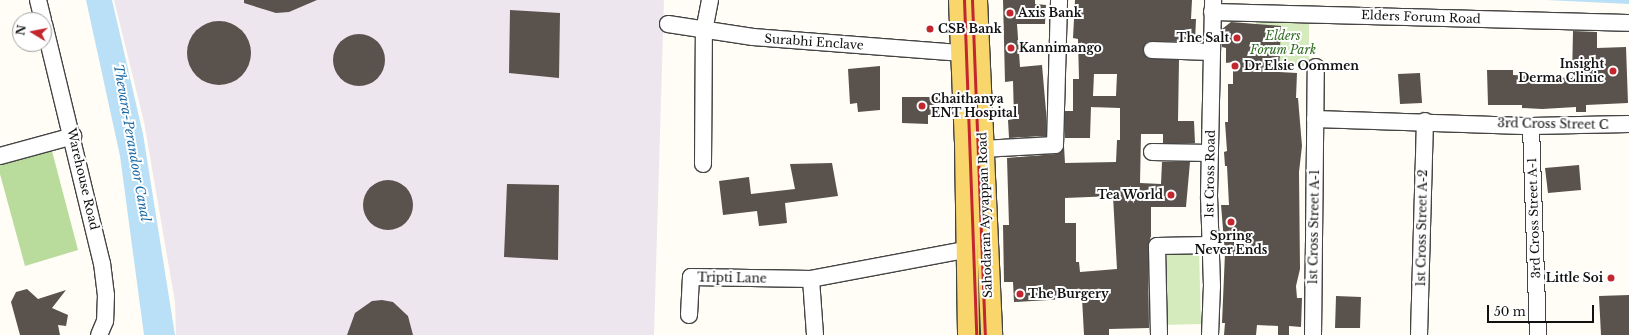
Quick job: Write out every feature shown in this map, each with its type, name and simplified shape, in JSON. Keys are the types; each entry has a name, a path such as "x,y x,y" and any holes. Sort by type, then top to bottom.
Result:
{"main road":[{"name":"Sahodaran Ayyappan Road","path":"959,0 962,53 968,335"},
{"name":"Sahodaran Ayyappan Road","path":"976,0 991,335"}],"street":[{"path":"38,0 41,12"},
{"path":"703,164 704,31 710,0"},
{"path":"982,149 1055,145 1059,0"},
{"name":"Elders Forum Road","path":"1212,6 1629,23"},
{"name":"1st Cross Road","path":"1210,335 1212,286 1210,245 1210,153 1212,6"},
{"name":"Surabhi Enclave","path":"668,24 704,31 753,37 962,53"},
{"path":"1152,50 1211,52"},
{"name":"Warehouse Road","path":"51,52 73,136 102,263 106,295 105,321 99,335"},
{"name":"1st Cross Street A-1","path":"1313,335 1316,68"},
{"name":"3rd Cross Street C","path":"1315,119 1477,122 1531,126 1629,124"},
{"name":"1st Cross Street A-2","path":"1419,335 1424,121"},
{"name":"3rd Cross Street A-1","path":"1531,126 1538,335"},
{"path":"0,156 73,136"},
{"path":"1152,152 1210,153"},
{"path":"1159,335 1157,246 1210,245"},
{"name":"Tripti Lane","path":"689,315 691,277 811,279 965,250"},
{"path":"811,279 815,335"}],"shaded area":[{"path":"114,0 664,0 654,335 176,335 175,302 144,122"}],"green space":[{"name":"Elders Forum Park","path":"1256,19 1309,21 1309,66 1256,66"},
{"path":"52,151 78,250 25,266 0,174 0,165"},
{"path":"1199,249 1201,324 1162,325 1160,250"}],"water":[{"name":"Thevara-Perandoor Canal","path":"86,0 112,0 143,134 175,335 144,335 120,156"},
{"path":"1546,0 1629,0 1629,4"}],"building":[{"path":"244,0 317,0 289,12 276,13 244,3"},
{"path":"1003,0 1035,0 1035,4 1046,5 1045,24 1017,24 1020,67 1042,65 1046,111 1046,136 1009,138 1008,120 1014,119 1013,81 1005,82"},
{"path":"1075,0 1192,0 1191,19 1196,19 1195,42 1152,41 1147,42 1143,49 1147,58 1179,60 1178,121 1194,121 1195,143 1163,143 1163,134 1141,134 1140,183 1161,184 1162,162 1190,162 1186,207 1151,207 1151,236 1148,246 1149,328 1109,329 1109,335 1084,335 1082,298 1014,302 1013,282 1004,282 1003,225 1009,225 1007,158 1056,154 1060,153 1064,146 1065,163 1116,162 1117,140 1120,140 1120,108 1091,107 1090,138 1065,138 1065,111 1073,111 1073,79 1079,79 1078,39 1073,38","holes":["1094,74 1117,74 1116,96 1093,96","1113,196 1117,269 1080,272 1079,262 1076,262 1076,223 1065,223 1065,198"]},
{"path":"510,10 560,13 559,78 509,73"},
{"path":"219,21 237,27 245,35 251,53 245,71 237,79 219,85 201,79 193,71 187,53 193,35 201,27"},
{"path":"1231,22 1281,26 1279,72 1297,73 1296,98 1298,98 1302,146 1299,172 1300,269 1296,286 1297,298 1302,298 1301,327 1289,326 1289,335 1278,335 1278,326 1257,325 1256,335 1224,335 1225,323 1222,323 1225,253 1221,205 1229,205 1227,166 1225,166 1224,152 1227,151 1225,122 1228,122 1228,84 1233,84 1233,62 1226,63 1226,48 1222,47 1222,29"},
{"path":"1573,31 1597,32 1597,48 1626,47 1628,103 1586,105 1586,112 1576,112 1576,107 1542,109 1522,108 1522,105 1488,105 1487,70 1513,70 1513,75 1572,78"},
{"path":"359,34 369,36 377,42 383,50 385,60 383,70 377,78 369,84 359,86 349,84 341,78 335,70 333,60 335,50 341,42 349,36"},
{"path":"880,66 880,110 858,112 857,103 850,104 848,69"},
{"path":"1420,73 1422,103 1400,104 1398,74"},
{"name":"Chaithanya ENT Hospital","path":"902,97 942,97 941,116 928,115 928,124 902,123"},
{"path":"832,163 838,196 785,203 787,223 759,226 757,211 723,215 719,181 749,177 751,194 795,189 790,164"},
{"path":"1579,165 1581,190 1548,193 1545,168"},
{"path":"383,180 393,180 406,187 413,200 413,210 406,223 393,230 383,230 374,226 367,219 363,210 363,200 367,191 374,184"},
{"path":"507,184 559,185 558,260 504,257"},
{"path":"27,289 38,299 66,290 52,308 68,315 66,326 58,325 60,335 20,335 11,302 16,292"},
{"path":"1629,295 1629,335 1601,335 1599,296"},
{"path":"1336,296 1361,297 1360,328 1335,328"},
{"path":"382,300 393,302 408,316 413,335 347,335 355,313 372,301"}],"railway":[{"path":"964,0 976,335"},
{"path":"972,0 985,335"}],"place":[{"name":"Axis Bank","path":"1010,13"},
{"name":"CSB Bank","path":"930,29"},
{"name":"The Salt","path":"1237,38"},
{"name":"Kannimango","path":"1011,48"},
{"name":"Dr Elsie Oommen","path":"1235,66"},
{"name":"Insight Derma Clinic","path":"1613,71"},
{"name":"Chaithanya ENT Hospital","path":"922,106"},
{"name":"Tea World","path":"1171,195"},
{"name":"Spring Never Ends","path":"1231,222"},
{"name":"Little Soi","path":"1611,278"},
{"name":"The Burgery","path":"1020,294"}]}
